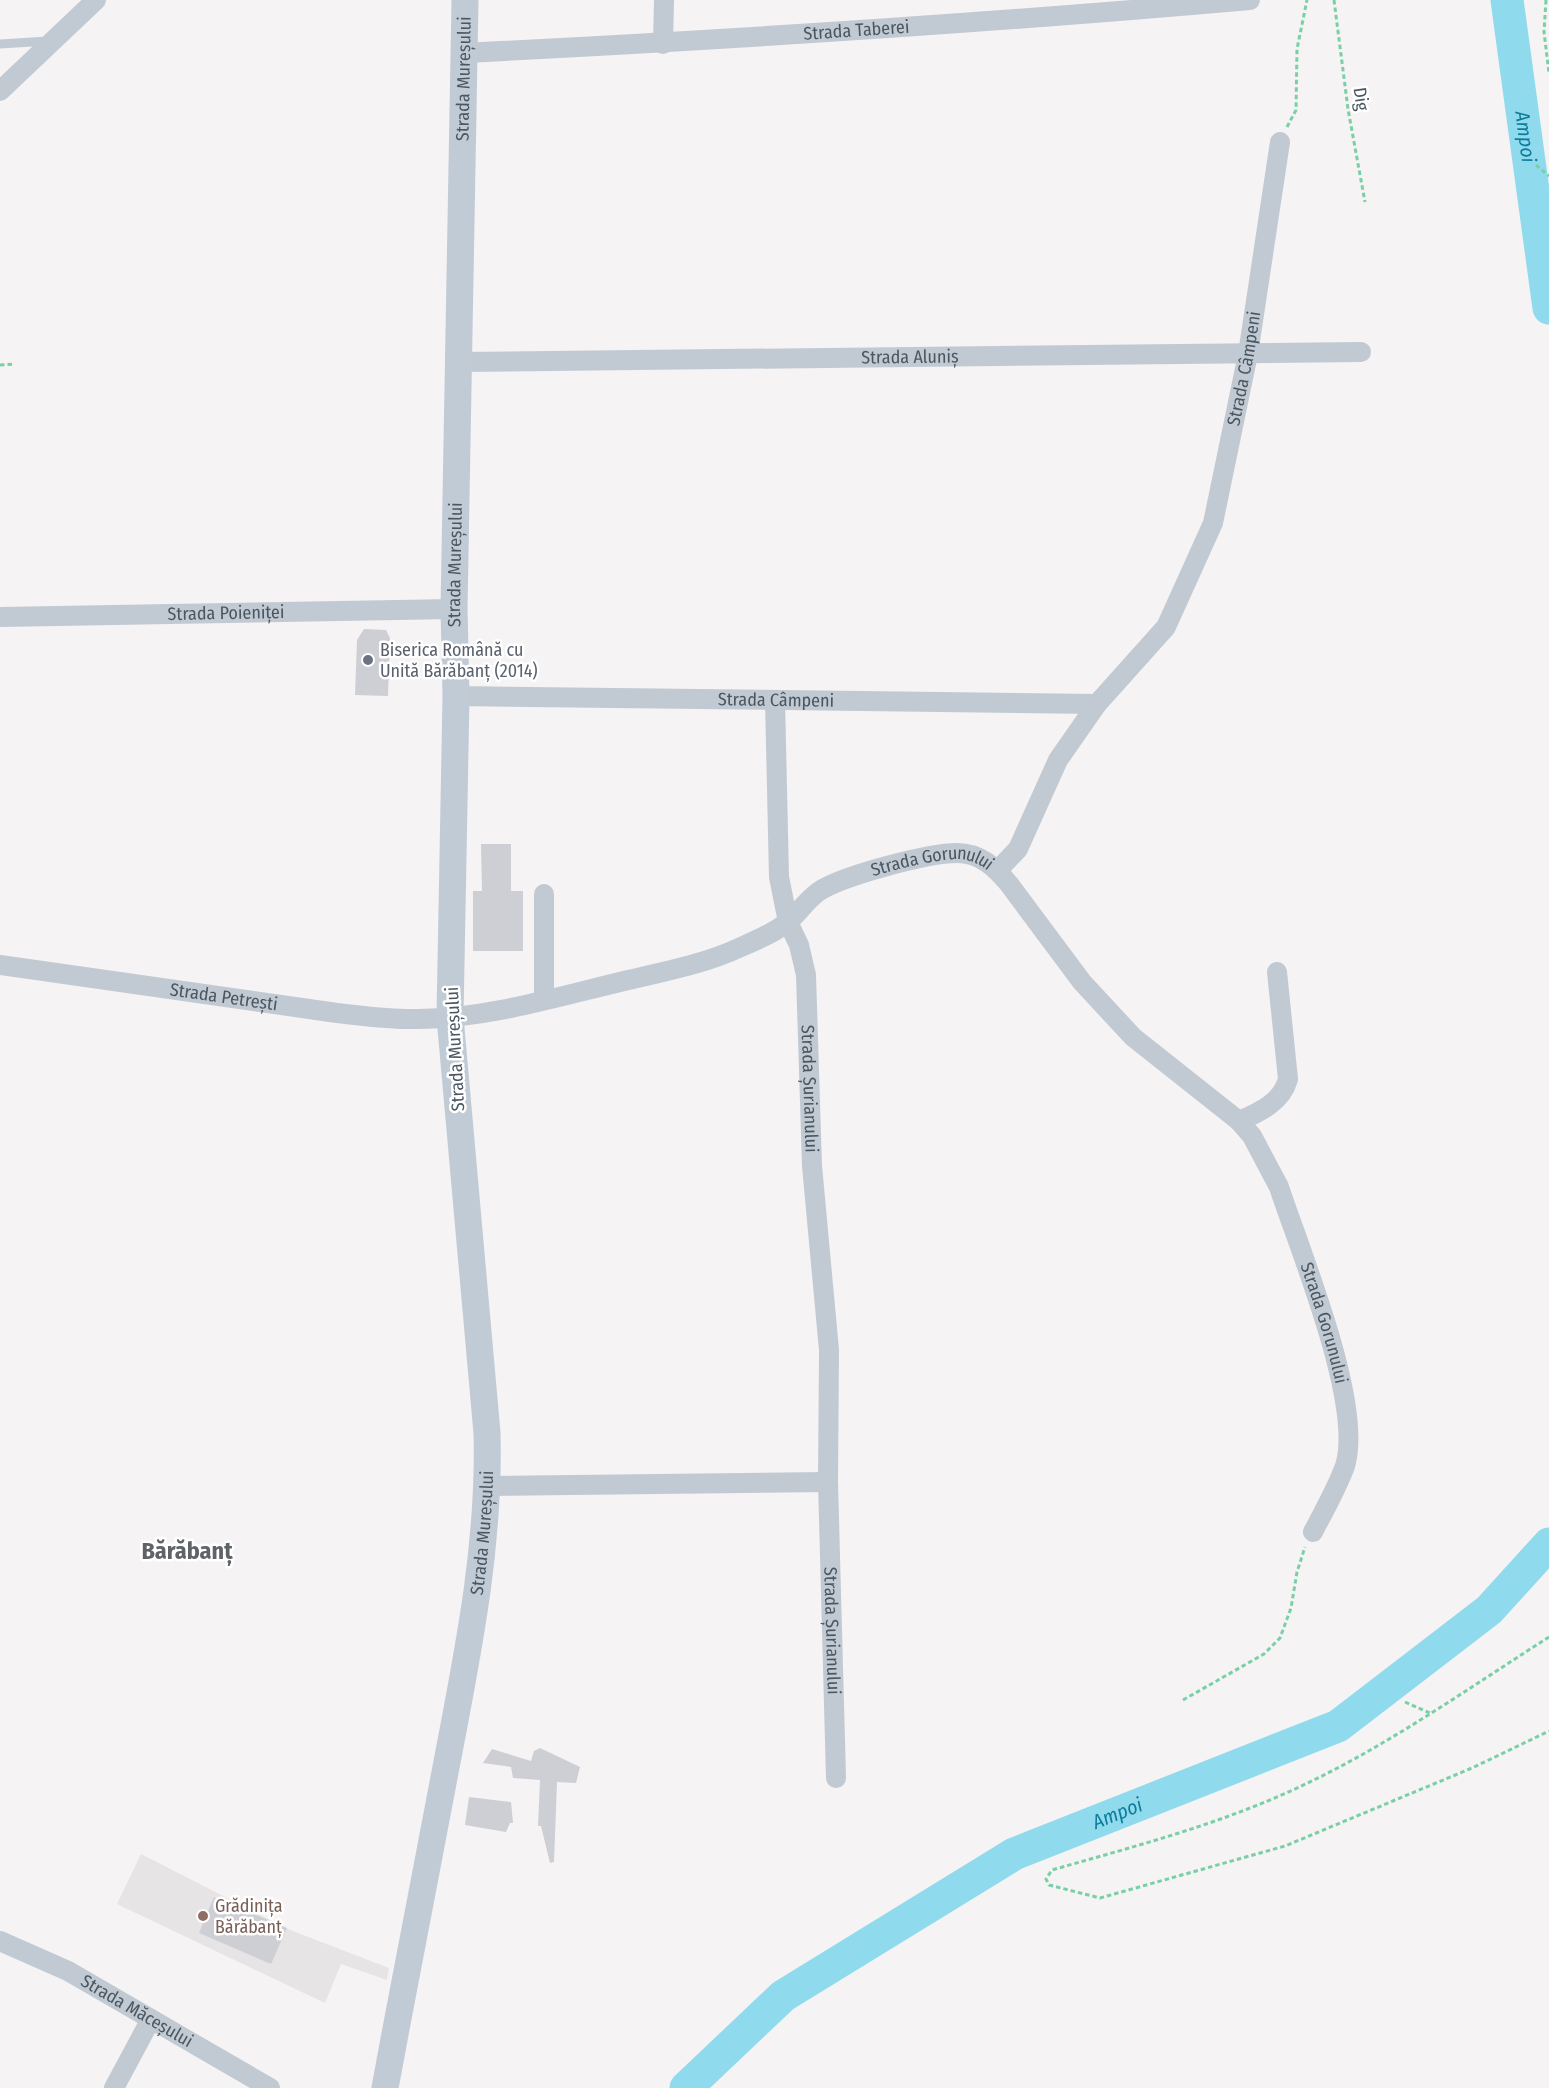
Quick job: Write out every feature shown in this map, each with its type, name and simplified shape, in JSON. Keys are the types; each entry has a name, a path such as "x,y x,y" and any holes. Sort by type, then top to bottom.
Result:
{"street":[{"path":"0,91 96,0"},
{"name":"Strada Mureșului","path":"385,2088 468,1652 483,1554 488,1486 487,1433 450,1017 456,696 454,609 465,0"},
{"path":"663,44 664,0"},
{"name":"Strada Taberei","path":"464,53 663,44 1014,21 1250,0"},
{"name":"Strada Câmpeni","path":"998,870 1018,849 1058,760 1096,704 1166,627 1213,523 1248,354 1280,142"},
{"name":"Strada Aluniș","path":"458,362 1361,352"},
{"name":"Strada Poieniței","path":"0,617 454,609"},
{"name":"Strada Câmpeni","path":"456,696 1096,704"},
{"name":"Strada Șurianului","path":"775,700 779,877 788,922 799,945 806,975 812,1166 829,1350 828,1482 836,1778"},
{"name":"Strada Gorunului","path":"450,1017 544,1000 696,963 740,948 788,922 818,892 839,881 891,865 957,853 981,858 998,870 1082,982 1133,1037 1239,1121 1252,1137 1279,1187 1345,1394 1349,1426 1345,1465 1313,1532"},
{"path":"544,894 544,1000"},
{"name":"Strada Petrești","path":"0,965 338,1013 394,1019 450,1017"},
{"path":"1239,1121 1275,1101 1285,1091 1288,1079 1277,972"},
{"path":"488,1486 828,1482"},
{"name":"Strada Măceșului","path":"0,1941 68,1971 270,2088"},
{"path":"114,2088 151,2019"}],"lane":[{"path":"0,44 52,41"}],"path":[{"path":"1280,142 1296,110 1297,49 1307,0"},
{"name":"Dig","path":"1334,0 1348,109 1365,202"},
{"path":"1546,0 1544,32 1549,73"},
{"path":"1536,165 1549,176"},
{"path":"0,365 14,364"},
{"path":"1183,1700 1264,1654 1280,1638 1291,1608 1301,1555 1313,1532"},
{"path":"1549,1636 1355,1759 1287,1793 1193,1830 1052,1870 1046,1879 1049,1885 1100,1898 1285,1846 1472,1768 1549,1731"},
{"path":"1405,1702 1430,1713"}],"shaded area":[{"name":"Grădinița Bărăbanț","path":"141,1854 290,1930 389,1968 387,1980 341,1964 325,2003 117,1904"}],"building":[{"path":"364,629 386,630 390,638 388,696 355,695 357,640"},
{"path":"481,844 511,844 511,891 523,891 523,951 473,951 473,891 482,891"},
{"path":"540,1748 580,1767 576,1783 557,1782 554,1862 550,1863 541,1826 538,1826 540,1780 513,1778 511,1767 483,1763 492,1749 531,1761 534,1751"},
{"path":"469,1797 511,1802 513,1823 510,1823 506,1832 465,1825"},
{"path":"214,1897 287,1928 271,1964 199,1933"}],"waterway":[{"name":"Ampoi","path":"1507,0 1549,308"},
{"name":"Ampoi","path":"686,2088 783,1996 1014,1854 1338,1726 1489,1610 1549,1544"}],"place":[{"name":"Biserica Română cu Unită Bărăbanț (2014)","path":"368,660"},
{"name":"Grădinița Bărăbanț","path":"203,1916"}],"district":[{"name":"Bărăbanț","path":"187,1551"}]}
